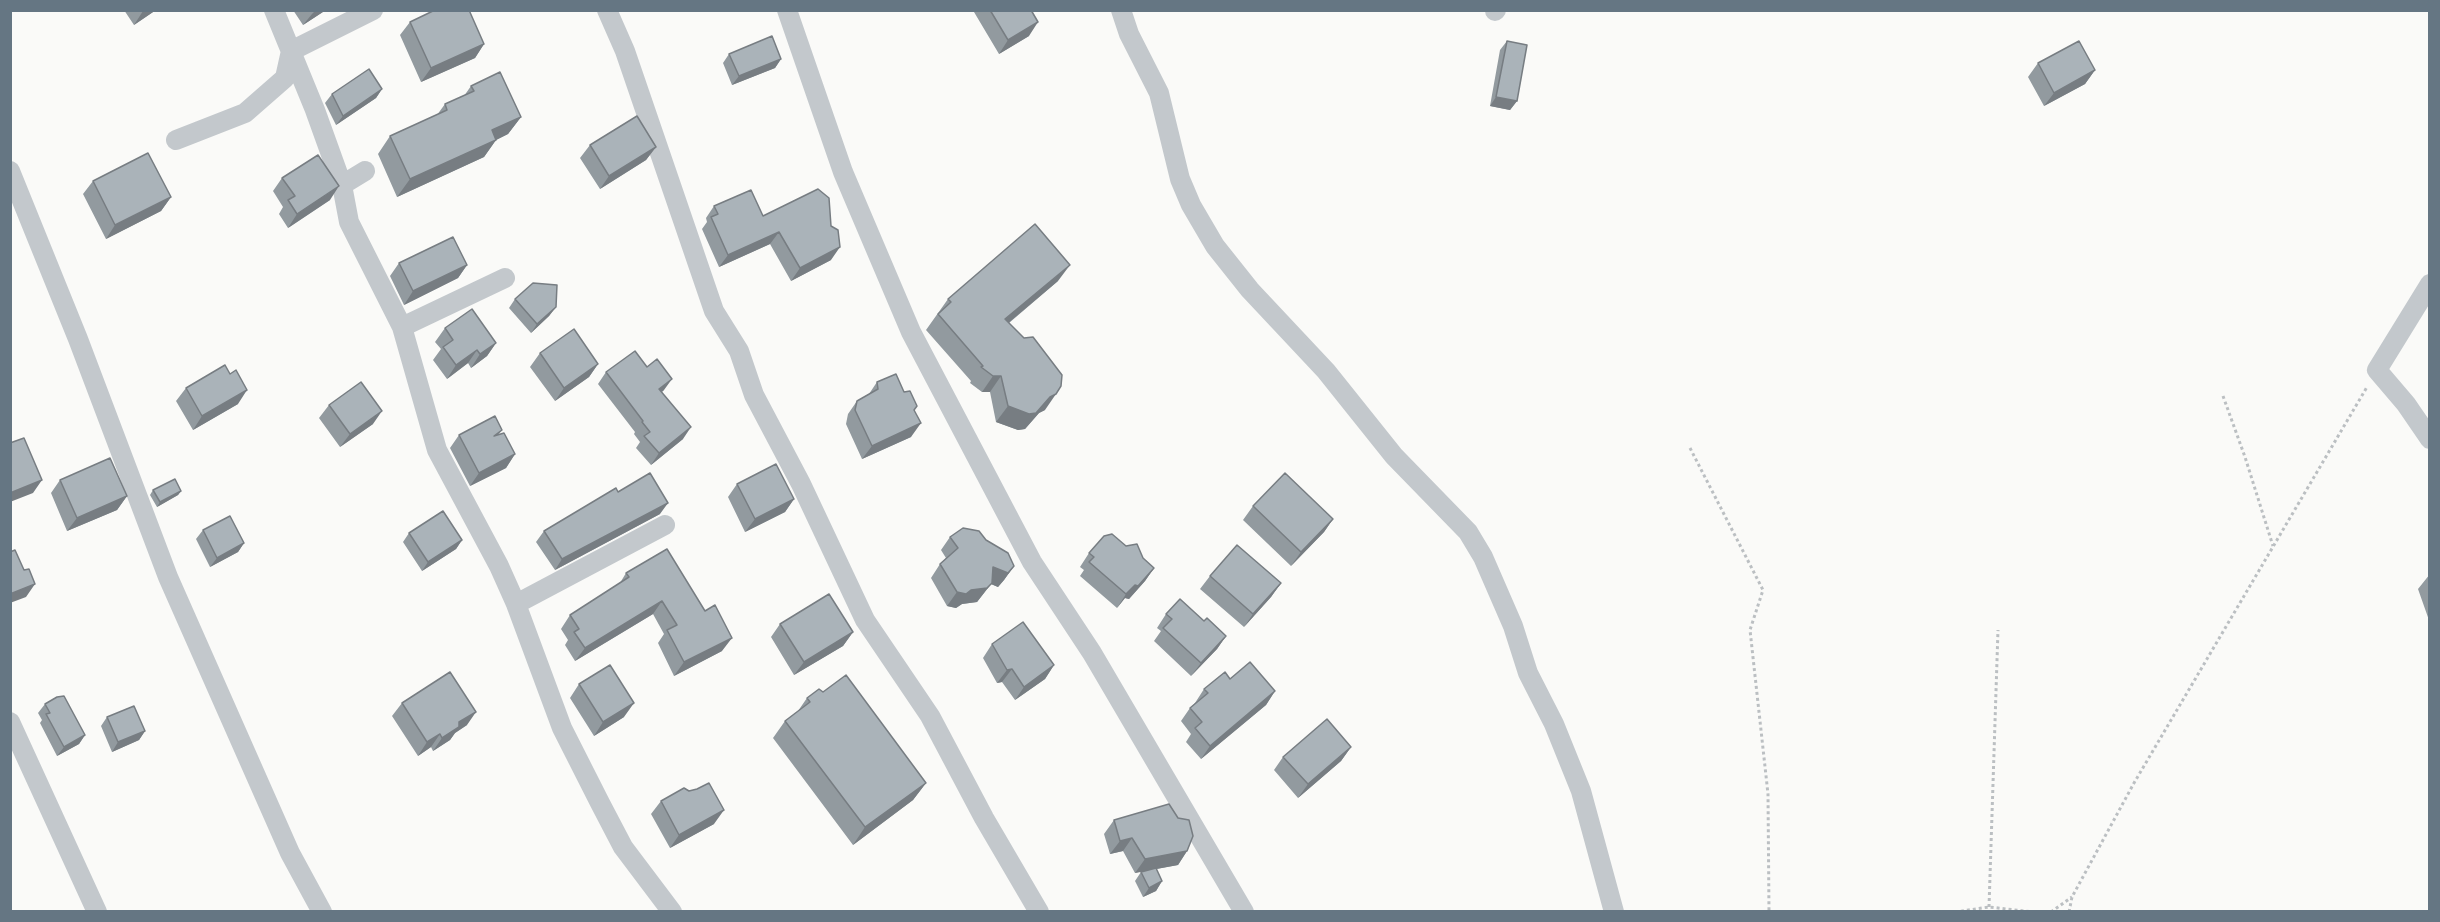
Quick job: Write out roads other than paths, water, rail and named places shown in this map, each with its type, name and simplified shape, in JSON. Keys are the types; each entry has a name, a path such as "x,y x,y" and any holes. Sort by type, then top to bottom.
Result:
{"street":[{"path":"274,10 342,185 349,222 402,327 437,450 499,566 516,604 562,728 595,794 623,847 672,912"},
{"path":"291,51 373,10"},
{"path":"607,10 625,51 714,311 739,351 754,395 801,484 865,620 930,716 984,818 1039,912"},
{"path":"787,10 843,172 911,332 1032,562 1092,653 1244,912"},
{"path":"1121,10 1129,34 1159,93 1180,179 1204,228 1250,290 1326,371 1394,456 1468,532 1483,557 1513,626 1528,673 1554,724 1581,791 1614,912"},
{"path":"176,140 245,113 285,78 291,51"},
{"path":"10,171 78,339 168,577 290,853 322,912"},
{"path":"342,185 365,171"},
{"path":"402,327 505,278"},
{"path":"2430,284 2377,370 2406,404 2430,439"},
{"path":"516,604 665,525"},
{"path":"10,722 97,912"}]}
